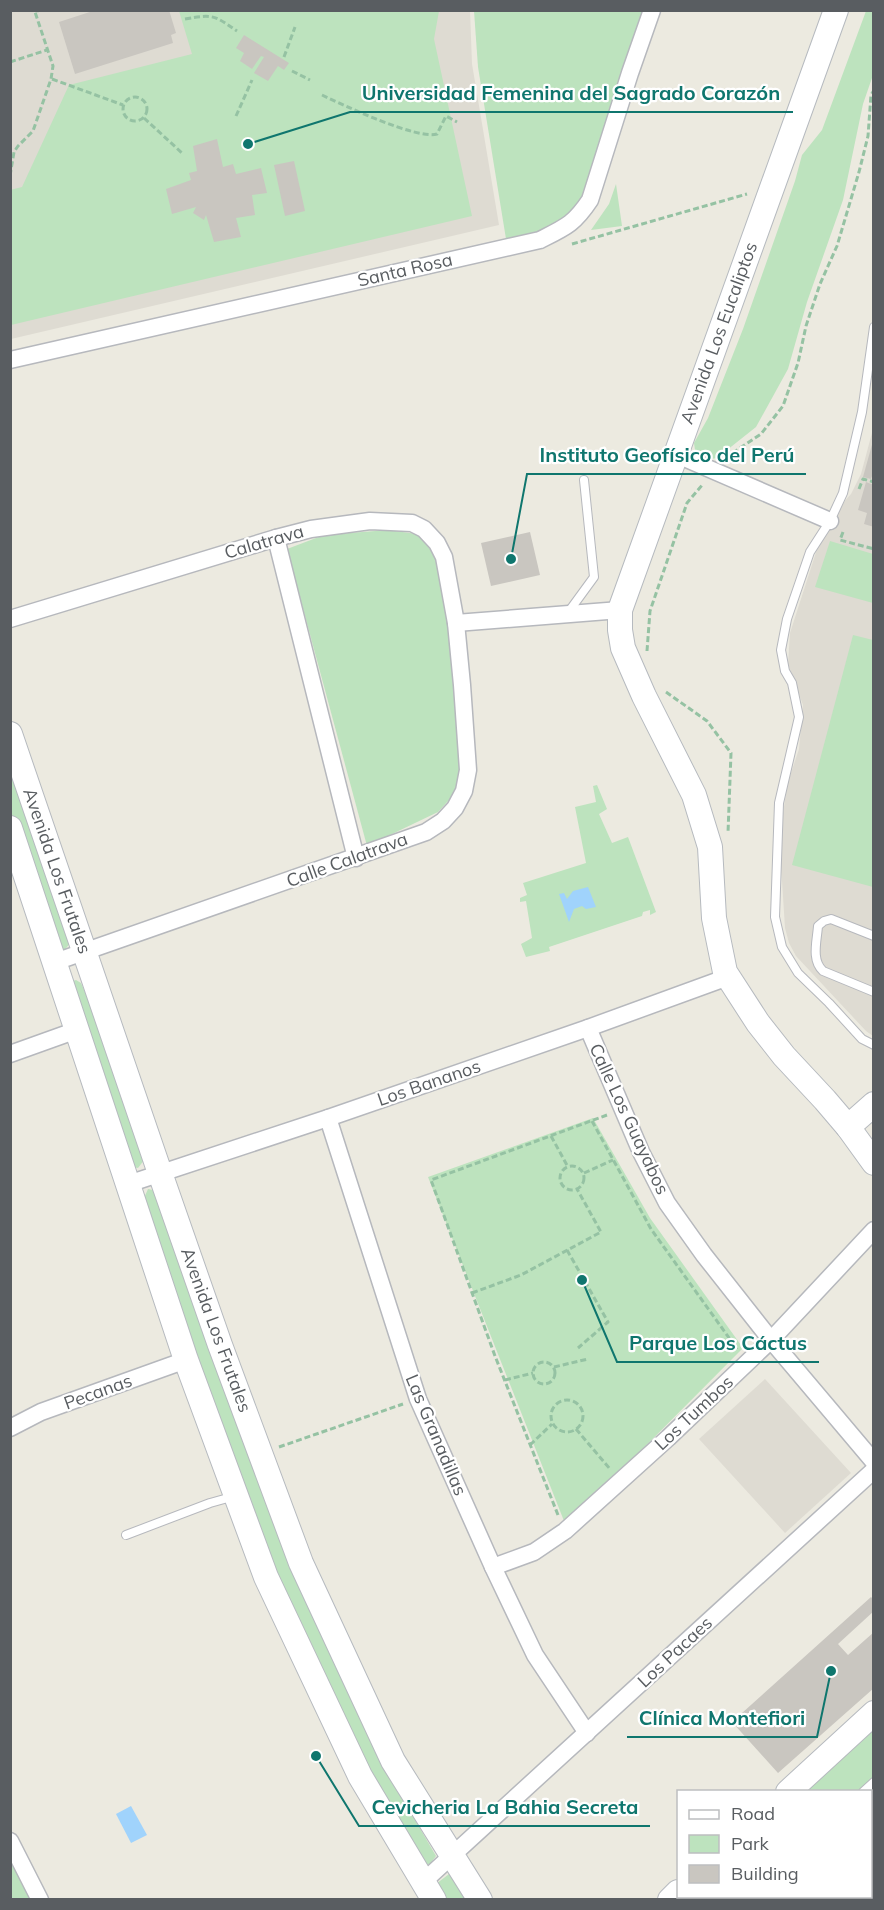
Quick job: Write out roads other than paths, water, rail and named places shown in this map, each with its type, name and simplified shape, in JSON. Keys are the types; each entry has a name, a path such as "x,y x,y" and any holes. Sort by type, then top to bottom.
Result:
{"main road":[{"name":"Avenida Los Eucaliptos","path":"836,10 620,610 620,630 623,648 644,696 694,795 710,847 714,918 725,972 758,1023 784,1056 848,1127 873,1163"},
{"name":"Avenida Los Frutales","path":"10,734 160,1173 301,1563 393,1761 480,1899"},
{"name":"Avenida Los Frutales","path":"10,828 186,1360 266,1577 360,1776 429,1891"},
{"path":"848,1127 873,1104"},
{"path":"789,1790 873,1713"}],"street":[{"name":"Santa Rosa","path":"10,360 540,240 565,228 579,217 590,200 652,10"},
{"path":"675,454 837,526"},
{"name":"Calatrava","path":"10,619 276,538 311,529 370,520 412,523 424,529 437,543 444,557 456,623"},
{"path":"276,538 356,858"},
{"path":"456,623 620,610"},
{"name":"Calle Calatrava","path":"55,962 356,858 426,832 443,821 455,807 464,791 468,770 456,623"},
{"name":"Los Bananos","path":"128,1184 328,1118 728,977"},
{"name":"Calle Los Guayabos","path":"588,1028 641,1152 667,1203 704,1255 771,1340 873,1462"},
{"path":"10,1054 77,1030"},
{"name":"Las Granadillas","path":"328,1118 417,1399 535,1655 587,1733"},
{"name":"Los Tumbos","path":"493,1567 534,1552 565,1531 668,1438 771,1340 873,1230"},
{"name":"Pecanas","path":"10,1428 41,1412 186,1360"},
{"name":"Los Pacaes","path":"429,1891 452,1856 873,1470"},
{"path":"10,1841 40,1899"}],"lane":[{"path":"873,327 862,412 837,526 810,552 787,619 781,650 785,671 792,683 799,717 779,803 775,917 782,948 798,973 862,1039 873,1045"},
{"path":"567,614 594,578 584,480"},
{"path":"873,936 831,919 824,921 818,926 816,960 818,967 823,971 873,992"},
{"path":"126,1535 210,1503 235,1496"}],"water":[{"path":"588,887 596,907 586,909 582,906 574,909 569,922 559,894 564,893 567,899 573,891"},
{"path":"131,1806 147,1835 131,1843 116,1814"}],"place":[{"name":"Universidad Femenina del Sagrado Corazón","path":"248,144"},
{"name":"Instituto Geofísico del Perú","path":"511,559"},
{"name":"Parque Los Cáctus","path":"582,1280"},
{"name":"Clínica Montefiori","path":"831,1671"},
{"name":"Cevicheria La Bahia Secreta","path":"316,1756"}]}
